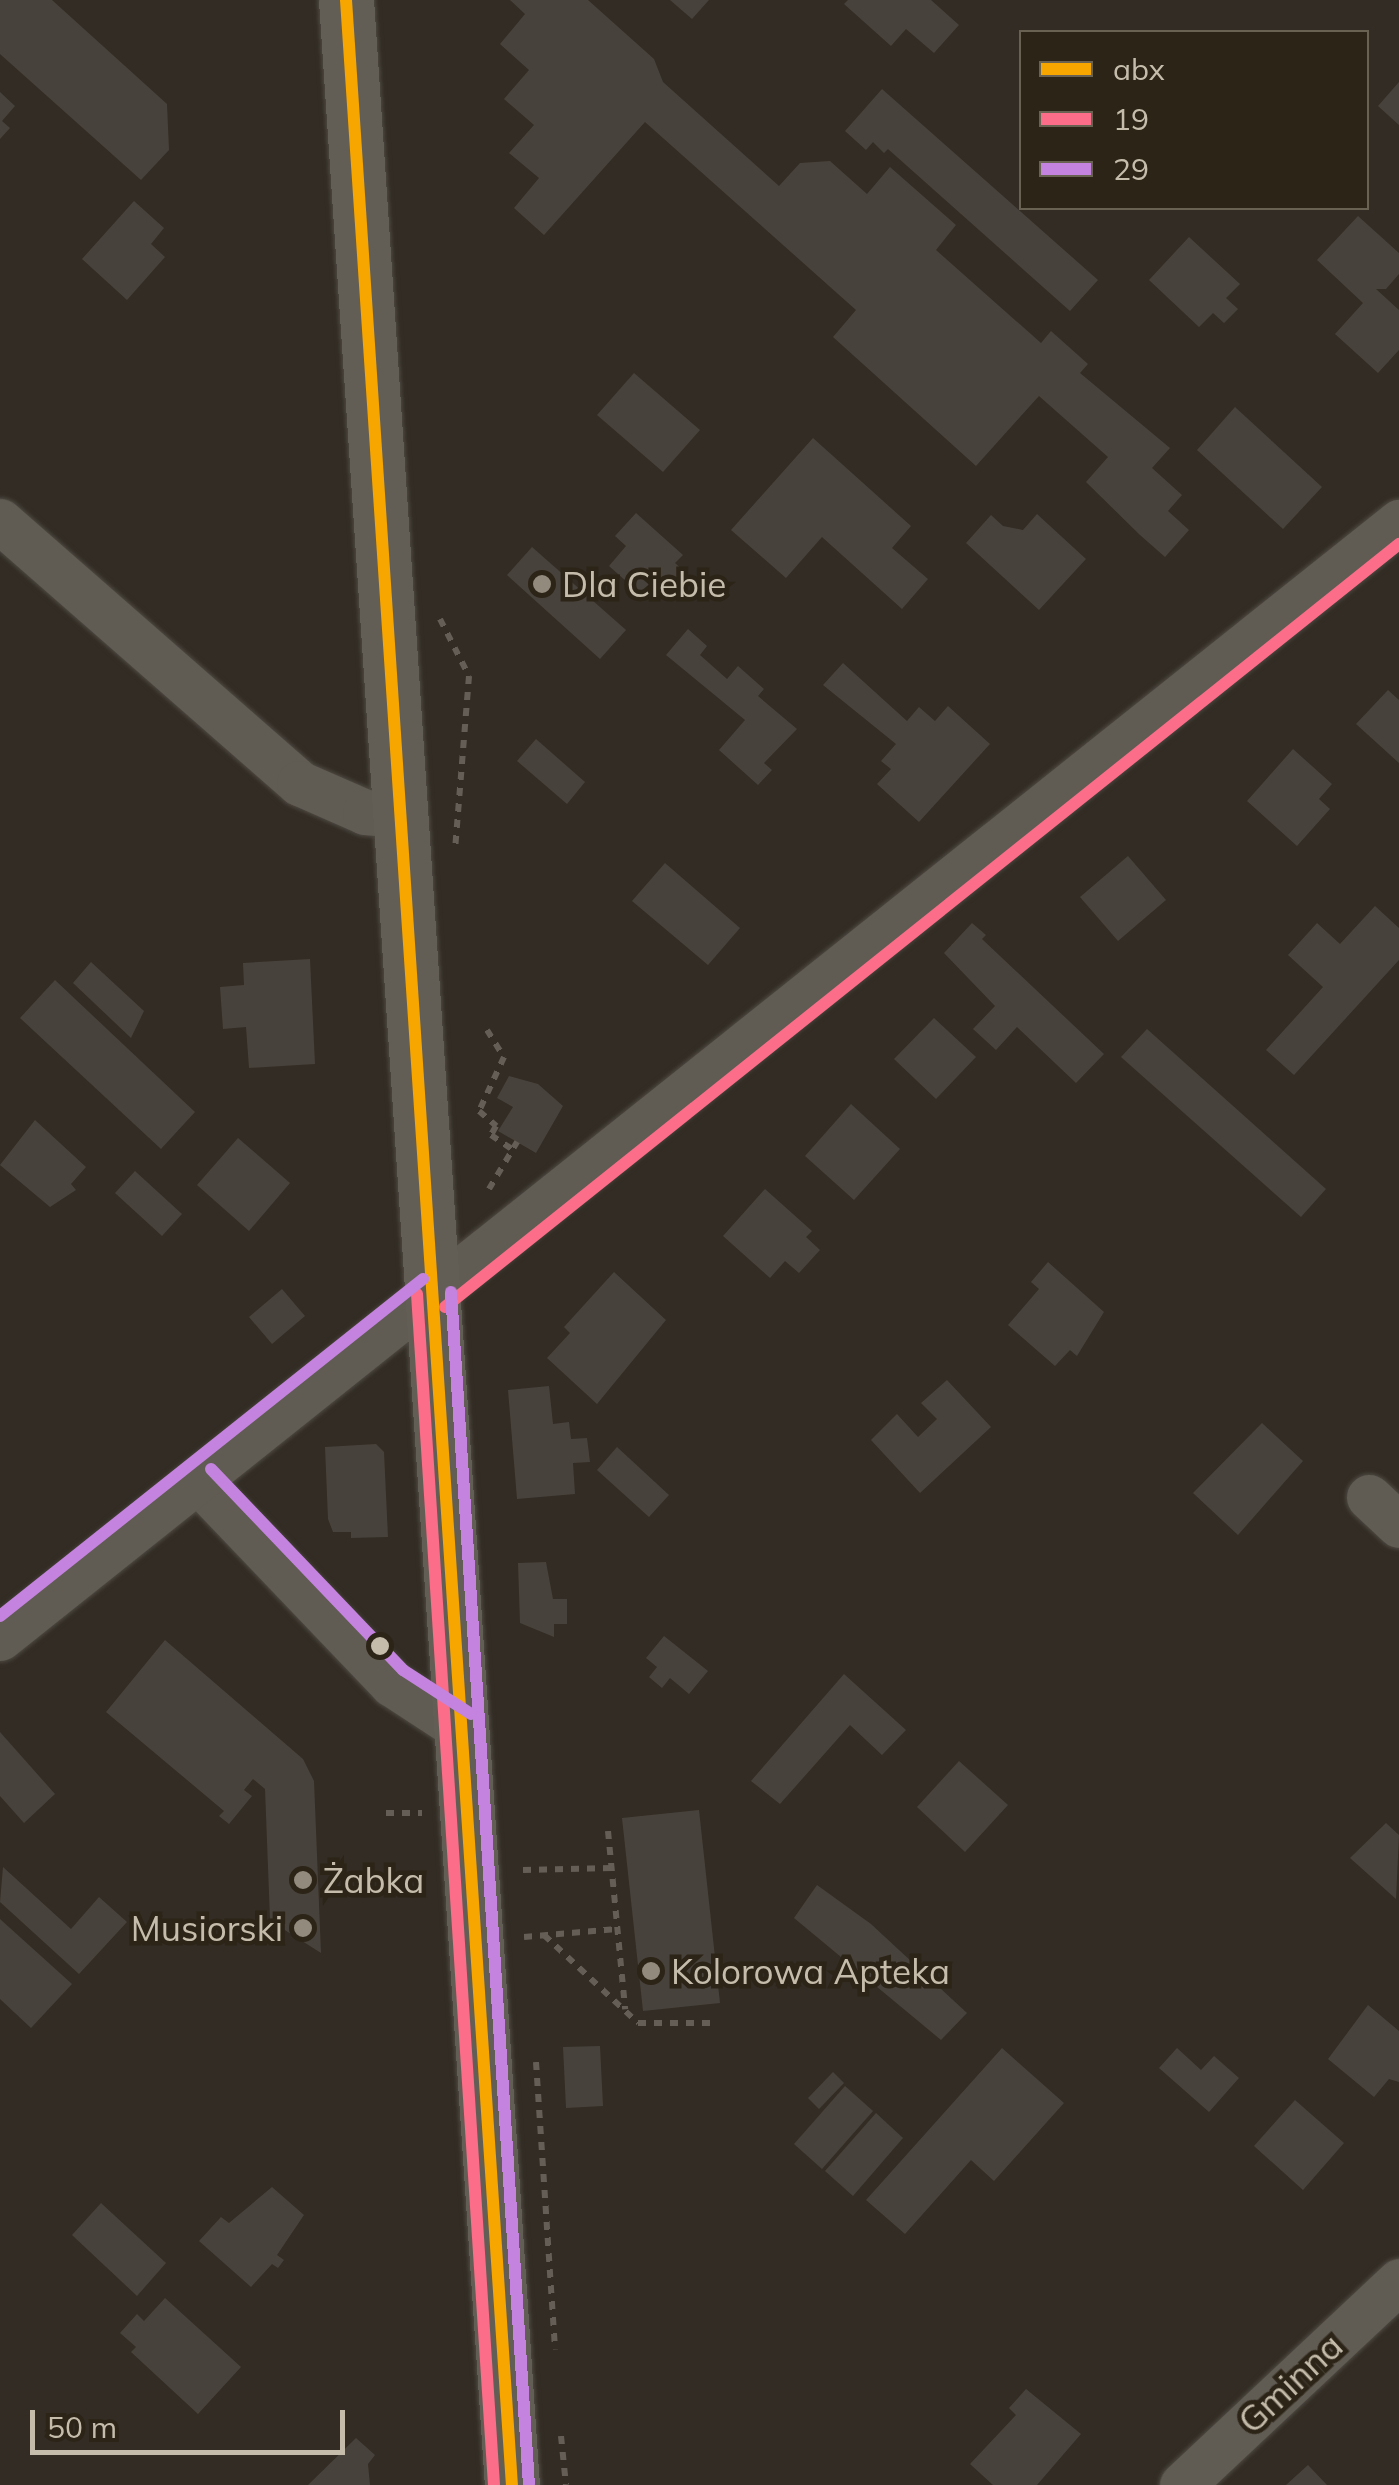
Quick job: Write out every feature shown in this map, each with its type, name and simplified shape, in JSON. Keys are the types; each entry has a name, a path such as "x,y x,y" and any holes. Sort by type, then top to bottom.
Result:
{"main road":[{"path":"346,0 512,2485"}],"street":[{"path":"0,521 299,784 365,812 402,815"},
{"path":"0,1638 1399,522"},
{"path":"198,1480 392,1684 462,1729"},
{"name":"Gminna","path":"1182,2485 1399,2281"}],"path":[{"path":"488,1030 504,1057 479,1111 496,1126 491,1135 515,1146 488,1190"},
{"path":"386,1813 438,1813"},
{"path":"608,1830 625,2011"},
{"path":"522,1851 524,1887"},
{"path":"523,1870 612,1868"},
{"path":"524,1920 526,1956"},
{"path":"524,1938 617,1929"},
{"path":"544,1935 638,2023 712,2023"},
{"path":"535,2049 556,2367"},
{"path":"560,2420 566,2485"}],"building":[{"path":"0,0 52,0 167,104 169,150 141,180 0,54"},
{"path":"510,0 588,0 654,59 663,82 779,186 800,163 830,161 867,194 890,167 956,225 936,250 1041,343 1051,331 1088,364 1080,373 1170,448 1152,468 1182,495 1168,511 1189,530 1165,557 1140,535 1086,482 1108,457 1039,396 976,466 833,337 856,310 645,122 544,235 514,208 539,178 509,153 534,125 504,99 529,70 500,44 525,14"},
{"path":"670,0 709,0 692,19"},
{"path":"848,0 931,0 959,25 934,53 906,29 891,46 844,4"},
{"path":"1399,82 1399,125 1378,106"},
{"path":"882,89 1098,280 1070,311 888,149 884,153 873,142 866,150 845,131"},
{"path":"0,92 15,106 2,121 10,128 0,139"},
{"path":"134,201 164,228 151,244 165,257 127,300 82,259"},
{"path":"1358,216 1399,253 1399,274 1386,289 1376,289 1399,310 1399,350 1378,373 1335,334 1363,303 1317,260"},
{"path":"1189,237 1240,284 1226,298 1238,309 1224,323 1213,313 1199,327 1149,280"},
{"path":"634,373 700,430 663,472 597,415"},
{"path":"1235,407 1322,487 1283,529 1197,450"},
{"path":"813,438 911,526 892,548 928,579 902,609 822,537 786,578 731,530"},
{"path":"636,513 683,555 675,563 686,573 673,588 662,578 645,598 609,566 626,546 615,536"},
{"path":"1037,514 1086,559 1039,610 966,543 991,515 1003,526 1023,530"},
{"path":"532,547 626,630 600,659 507,575"},
{"path":"688,629 707,646 700,655 727,679 738,666 764,689 758,696 797,729 764,763 772,770 758,785 719,750 745,720 666,655"},
{"path":"843,663 907,721 919,707 935,721 948,706 990,744 919,822 877,784 891,769 881,761 896,744 823,685"},
{"path":"1388,690 1399,700 1399,763 1356,724"},
{"path":"536,739 585,782 567,804 517,761"},
{"path":"1293,749 1332,784 1319,799 1330,809 1297,846 1247,801"},
{"path":"1128,856 1166,900 1118,941 1080,897"},
{"path":"665,863 740,928 708,965 632,901"},
{"path":"1375,906 1399,928 1399,960 1294,1075 1266,1050 1323,987 1288,955 1317,923 1340,944"},
{"path":"972,923 986,935 982,939 1104,1054 1076,1083 1017,1027 996,1050 973,1029 995,1006 944,953"},
{"path":"310,959 315,1064 249,1068 246,1027 223,1029 220,987 244,985 243,963"},
{"path":"91,962 144,1011 131,1038 73,983"},
{"path":"55,980 195,1112 161,1149 20,1018"},
{"path":"934,1018 976,1057 936,1099 894,1059"},
{"path":"1147,1029 1326,1189 1301,1217 1121,1057"},
{"path":"509,1076 538,1084 563,1106 536,1153 498,1131 513,1107 497,1098"},
{"path":"851,1104 900,1149 854,1200 805,1156"},
{"path":"35,1120 86,1167 71,1184 76,1190 50,1207 0,1165"},
{"path":"238,1138 290,1183 249,1231 197,1185"},
{"path":"135,1171 182,1214 162,1236 115,1193"},
{"path":"765,1189 812,1231 806,1237 820,1250 799,1273 785,1261 770,1278 723,1236"},
{"path":"1048,1262 1104,1312 1077,1356 1070,1350 1055,1366 1008,1325 1039,1289 1031,1282"},
{"path":"614,1272 666,1320 597,1404 547,1358 570,1333 564,1327"},
{"path":"282,1289 305,1316 272,1344 249,1317"},
{"path":"947,1380 991,1427 920,1493 871,1440 897,1414 918,1437 937,1419 921,1403"},
{"path":"549,1386 553,1424 569,1422 571,1439 587,1438 590,1462 573,1463 575,1494 517,1499 508,1390"},
{"path":"1262,1423 1303,1461 1238,1535 1193,1493"},
{"path":"376,1444 384,1452 388,1537 351,1538 351,1532 333,1532 328,1519 325,1447"},
{"path":"617,1447 669,1495 649,1517 597,1470"},
{"path":"546,1562 553,1599 567,1599 567,1624 554,1624 554,1637 520,1623 518,1563"},
{"path":"664,1636 708,1671 689,1694 670,1678 662,1688 649,1677 657,1667 646,1658"},
{"path":"165,1640 303,1759 314,1781 321,1953 280,1927 280,1919 270,1919 265,1789 253,1779 244,1790 252,1796 229,1824 219,1816 224,1811 106,1712"},
{"path":"844,1674 906,1730 882,1755 850,1725 780,1804 751,1781"},
{"path":"0,1732 55,1794 24,1823 0,1796"},
{"path":"959,1761 1008,1805 965,1852 917,1807"},
{"path":"699,1810 720,2003 643,2011 622,1818"},
{"path":"1386,1823 1399,1835 1396,1899 1350,1858"},
{"path":"3,1867 71,1929 99,1897 127,1922 79,1974 0,1902"},
{"path":"817,1885 871,1924 967,2013 941,2040 794,1918"},
{"path":"0,1919 72,1984 31,2028 0,1999"},
{"path":"1368,2005 1399,2031 1399,2082 1389,2079 1374,2097 1328,2059"},
{"path":"600,2046 603,2106 566,2108 563,2047"},
{"path":"1002,2048 1064,2103 994,2181 971,2160 905,2234 866,2200"},
{"path":"1177,2048 1201,2070 1214,2056 1239,2078 1209,2112 1159,2068"},
{"path":"833,2072 844,2083 819,2109 808,2098"},
{"path":"845,2086 873,2111 822,2169 794,2144"},
{"path":"1295,2100 1344,2143 1303,2190 1254,2146"},
{"path":"876,2113 903,2138 853,2196 825,2171"},
{"path":"272,2187 304,2215 277,2255 284,2260 278,2268 272,2264 251,2287 199,2241 221,2217 229,2223"},
{"path":"101,2203 166,2263 137,2296 72,2235"},
{"path":"165,2298 241,2367 198,2414 131,2352 136,2347 120,2333 137,2314 144,2321"},
{"path":"1026,2389 1081,2434 1037,2485 993,2485 970,2464 1016,2415 1009,2408"},
{"path":"356,2438 375,2455 368,2464 370,2485 308,2485"},
{"path":"1308,2465 1327,2485 1286,2485"}],"transit line":[{"name":"abx","path":"346,0 512,2485"},
{"name":"19","path":"445,1307 1399,544"},
{"name":"29","path":"0,1616 423,1279"},
{"name":"29","path":"451,1292 529,2484"},
{"name":"19","path":"417,1294 494,2485"},
{"name":"29","path":"211,1469 403,1670 471,1714"}],"place":[{"name":"Dla Ciebie","path":"542,584"},
{"name":"Żabka","path":"303,1880"},
{"name":"Musiorski","path":"303,1928"},
{"name":"Kolorowa Apteka","path":"651,1971"}]}
